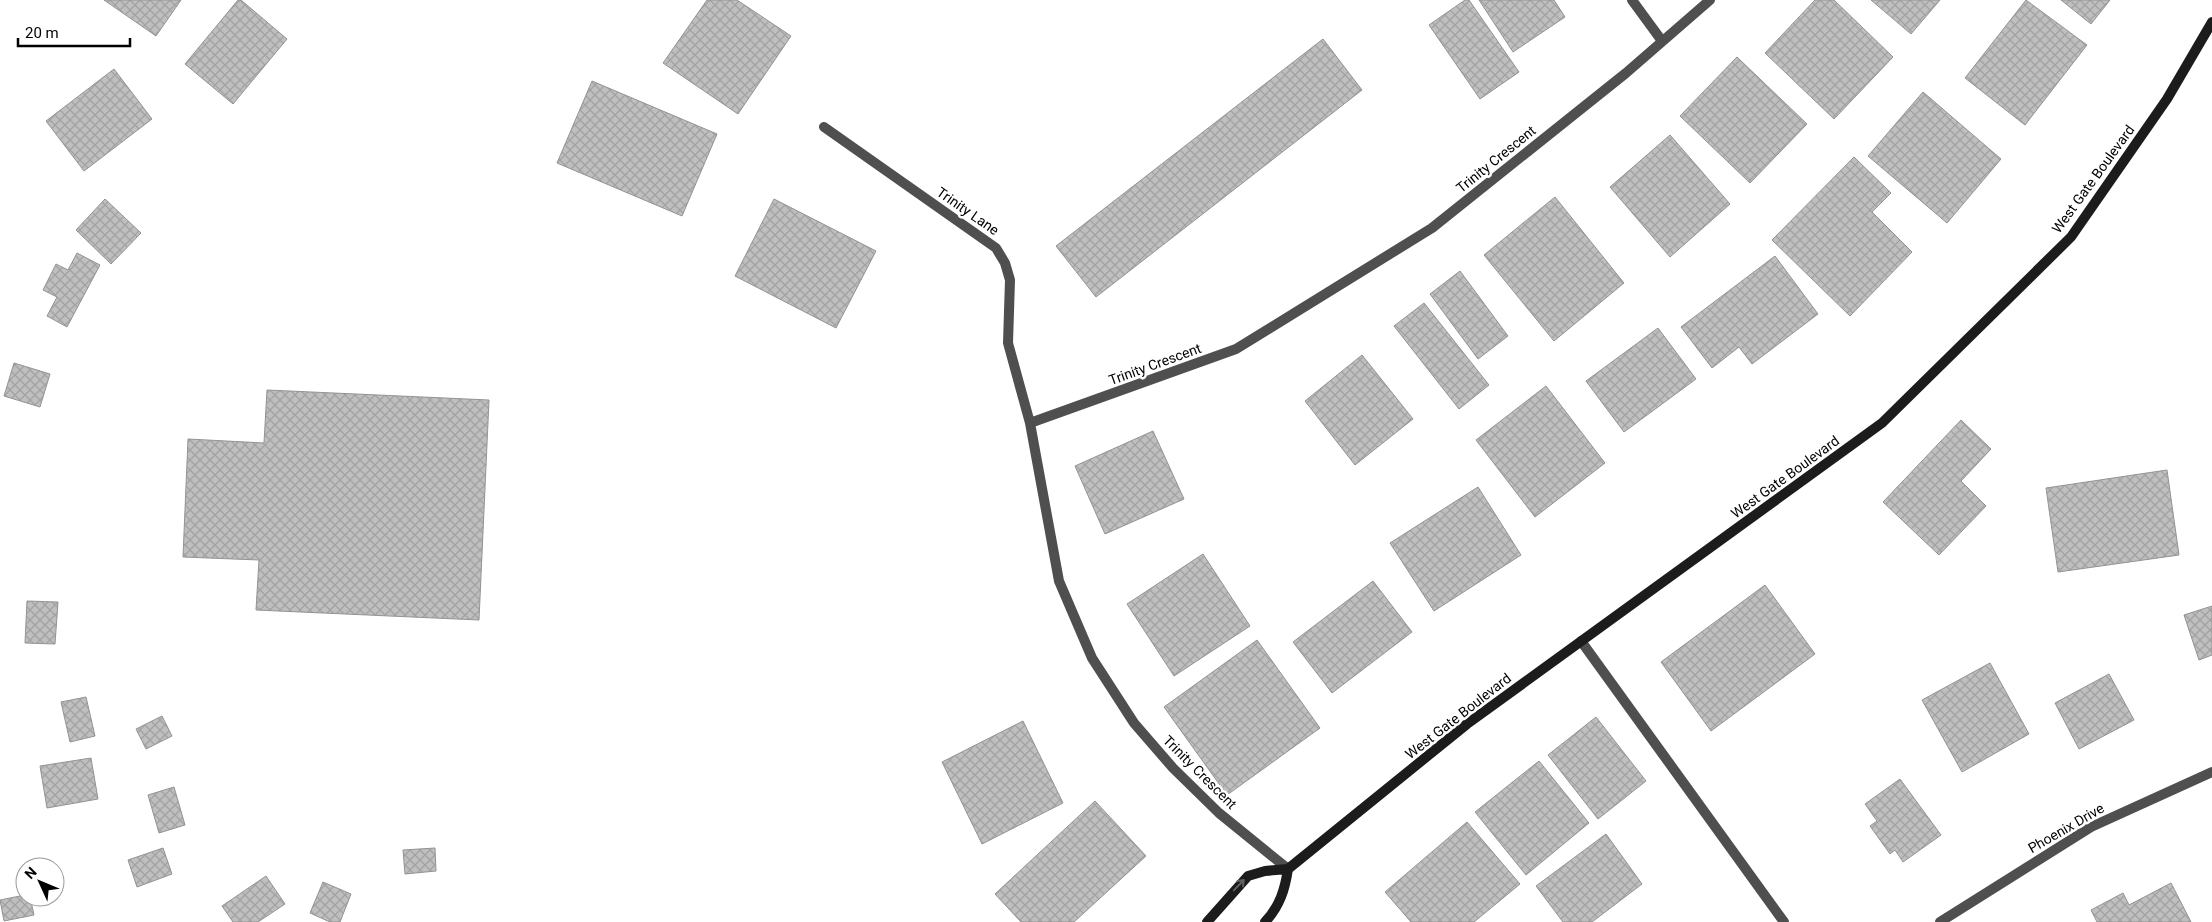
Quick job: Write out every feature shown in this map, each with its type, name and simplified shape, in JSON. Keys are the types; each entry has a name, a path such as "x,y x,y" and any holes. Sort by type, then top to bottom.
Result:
{"street":[{"path":"1632,0 1662,41"},
{"name":"Trinity Crescent","path":"1288,869 1219,813 1173,768 1134,723 1092,658 1059,581 1030,423 1236,349 1432,228 1626,73 1710,0"},
{"name":"West Gate Boulevard","path":"1288,869 1468,724 1882,423 2071,237 2166,99 2212,22"},
{"name":"Trinity Lane","path":"824,127 996,248 1005,263 1010,280 1008,343 1030,423"},
{"path":"1581,641 1784,922"},
{"name":"Phoenix Drive","path":"1940,922 2091,827 2212,772"},
{"path":"1207,922 1248,876 1265,870 1288,869 1285,890 1279,903 1265,922"}],"building":[{"path":"104,0 181,0 156,36"},
{"path":"238,0 241,0 287,39 233,104 185,64"},
{"path":"707,0 737,0 791,36 738,114 663,63"},
{"path":"1465,0 1469,0 1519,72 1480,99 1429,25"},
{"path":"1479,0 1554,0 1565,17 1513,52"},
{"path":"1815,0 1834,0 1893,57 1834,119 1765,53"},
{"path":"1871,0 1940,0 1911,34"},
{"path":"2026,0 2087,45 2025,125 1965,78"},
{"path":"2061,0 2110,0 2091,24"},
{"path":"1323,39 1362,90 1096,297 1056,246"},
{"path":"1737,57 1807,124 1750,183 1680,116"},
{"path":"114,69 152,119 84,171 46,121"},
{"path":"592,81 717,134 682,216 557,163"},
{"path":"1923,92 2001,159 1947,223 1868,156"},
{"path":"1670,135 1730,204 1670,257 1610,187"},
{"path":"1854,157 1891,193 1872,212 1912,252 1850,316 1772,240"},
{"path":"1555,197 1624,283 1554,341 1484,255"},
{"path":"105,199 141,233 111,264 76,230"},
{"path":"774,199 876,251 836,328 735,276"},
{"path":"77,253 100,265 67,327 47,316 57,297 43,290 56,264 68,270"},
{"path":"1775,256 1818,314 1752,364 1739,347 1712,368 1681,327"},
{"path":"1460,271 1508,336 1478,359 1430,294"},
{"path":"1424,303 1489,385 1459,409 1394,326"},
{"path":"1658,328 1696,379 1624,432 1586,381"},
{"path":"1362,355 1413,419 1355,465 1305,401"},
{"path":"14,363 50,374 40,407 4,396"},
{"path":"1546,386 1605,463 1535,517 1476,440"},
{"path":"267,390 489,400 479,620 256,610 259,560 183,557 188,439 264,443"},
{"path":"1961,420 1991,449 1961,481 1986,506 1939,555 1883,502"},
{"path":"1153,431 1184,499 1105,534 1075,466"},
{"path":"2167,470 2179,555 2058,572 2046,488"},
{"path":"1478,487 1521,555 1434,611 1390,543"},
{"path":"1203,554 1250,626 1174,676 1127,604"},
{"path":"1373,581 1412,632 1332,693 1293,642"},
{"path":"1765,585 1815,654 1711,731 1661,662"},
{"path":"27,601 58,602 55,644 25,643"},
{"path":"2212,606 2212,655 2199,660 2184,615"},
{"path":"1257,640 1320,728 1227,795 1164,707"},
{"path":"1990,663 2029,734 1962,772 1922,700"},
{"path":"2109,674 2134,720 2079,749 2055,703"},
{"path":"86,697 95,736 70,742 61,702"},
{"path":"162,716 172,736 146,749 136,729"},
{"path":"1596,717 1646,781 1598,819 1548,755"},
{"path":"1023,721 1063,803 982,844 942,762"},
{"path":"91,758 98,799 47,808 40,766"},
{"path":"1539,761 1589,823 1526,875 1475,812"},
{"path":"1900,779 1941,835 1903,862 1895,850 1890,854 1870,826 1877,821 1865,804"},
{"path":"174,787 185,825 159,833 148,795"},
{"path":"1095,801 1146,856 1074,922 1021,922 995,894"},
{"path":"1467,822 1520,884 1474,922 1411,922 1385,892"},
{"path":"1606,834 1642,884 1592,922 1563,922 1536,886"},
{"path":"163,848 172,874 137,887 128,860"},
{"path":"435,848 436,871 405,874 403,850"},
{"path":"266,876 285,904 258,922 233,922 222,906"},
{"path":"323,882 351,894 340,922 330,922 310,913"},
{"path":"2171,883 2191,922 2097,922 2091,910 2123,893 2129,905"},
{"path":"15,897 15,907 32,907 34,915 4,921 0,900"}]}
